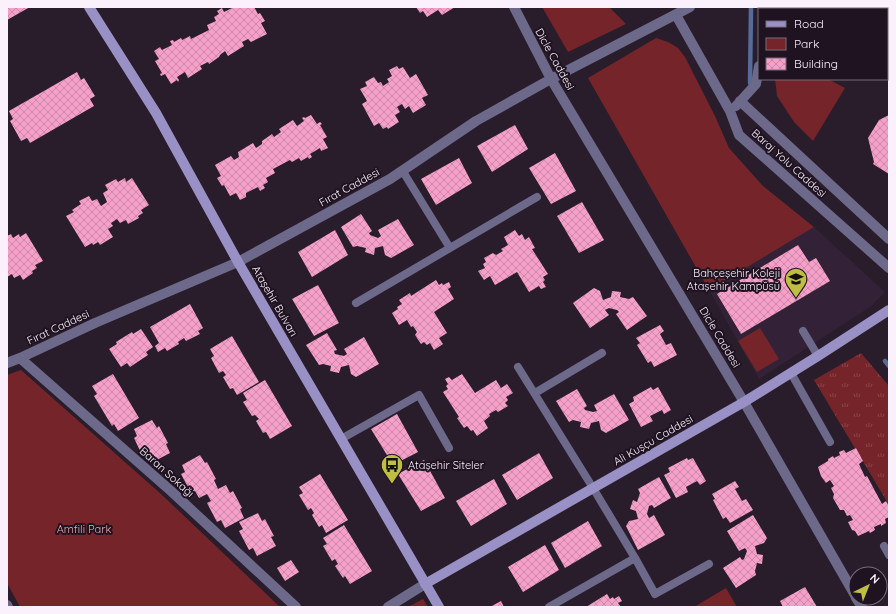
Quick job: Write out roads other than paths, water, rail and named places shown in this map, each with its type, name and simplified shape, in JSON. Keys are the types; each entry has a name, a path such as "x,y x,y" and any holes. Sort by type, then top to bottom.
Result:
{"street":[{"name":"Ataşehir Bulvarı","path":"89,7 156,113 238,262 439,607"},
{"name":"Dicle Caddesi","path":"514,7 552,79 744,402 848,584"},
{"name":"Fırat Caddesi","path":"7,363 95,323 238,262 390,178 476,121 552,79 690,7"},
{"name":"Baraj Yolu Caddesi","path":"676,15 730,112 739,135 889,268"},
{"path":"730,112 756,84 758,72"},
{"name":"Baraj Yolu Caddesi","path":"740,101 889,239"},
{"name":"Ali Kuşçu Caddesi","path":"425,584 744,402 889,310"},
{"name":"Baran Sokağı","path":"20,358 171,491 296,607"},
{"path":"388,607 425,584"}],"lane":[{"path":"402,170 450,248"},
{"path":"356,303 537,197"},
{"path":"804,331 818,356"},
{"path":"535,393 602,353"},
{"path":"518,367 593,488 655,594 709,564"},
{"path":"791,373 830,442"},
{"path":"342,439 419,395 449,448"},
{"path":"884,546 889,555"},
{"path":"549,607 635,558"}],"waterway":[{"path":"750,83 751,7"},
{"path":"885,361 889,366"}],"place":[{"name":"Bahçeşehir Koleji Ataşehir Kampüsü","path":"796,298"},
{"name":"Ataşehir Siteler","path":"392,484"}],"park label":[{"name":"Amfili Park","path":"84,529"}]}
